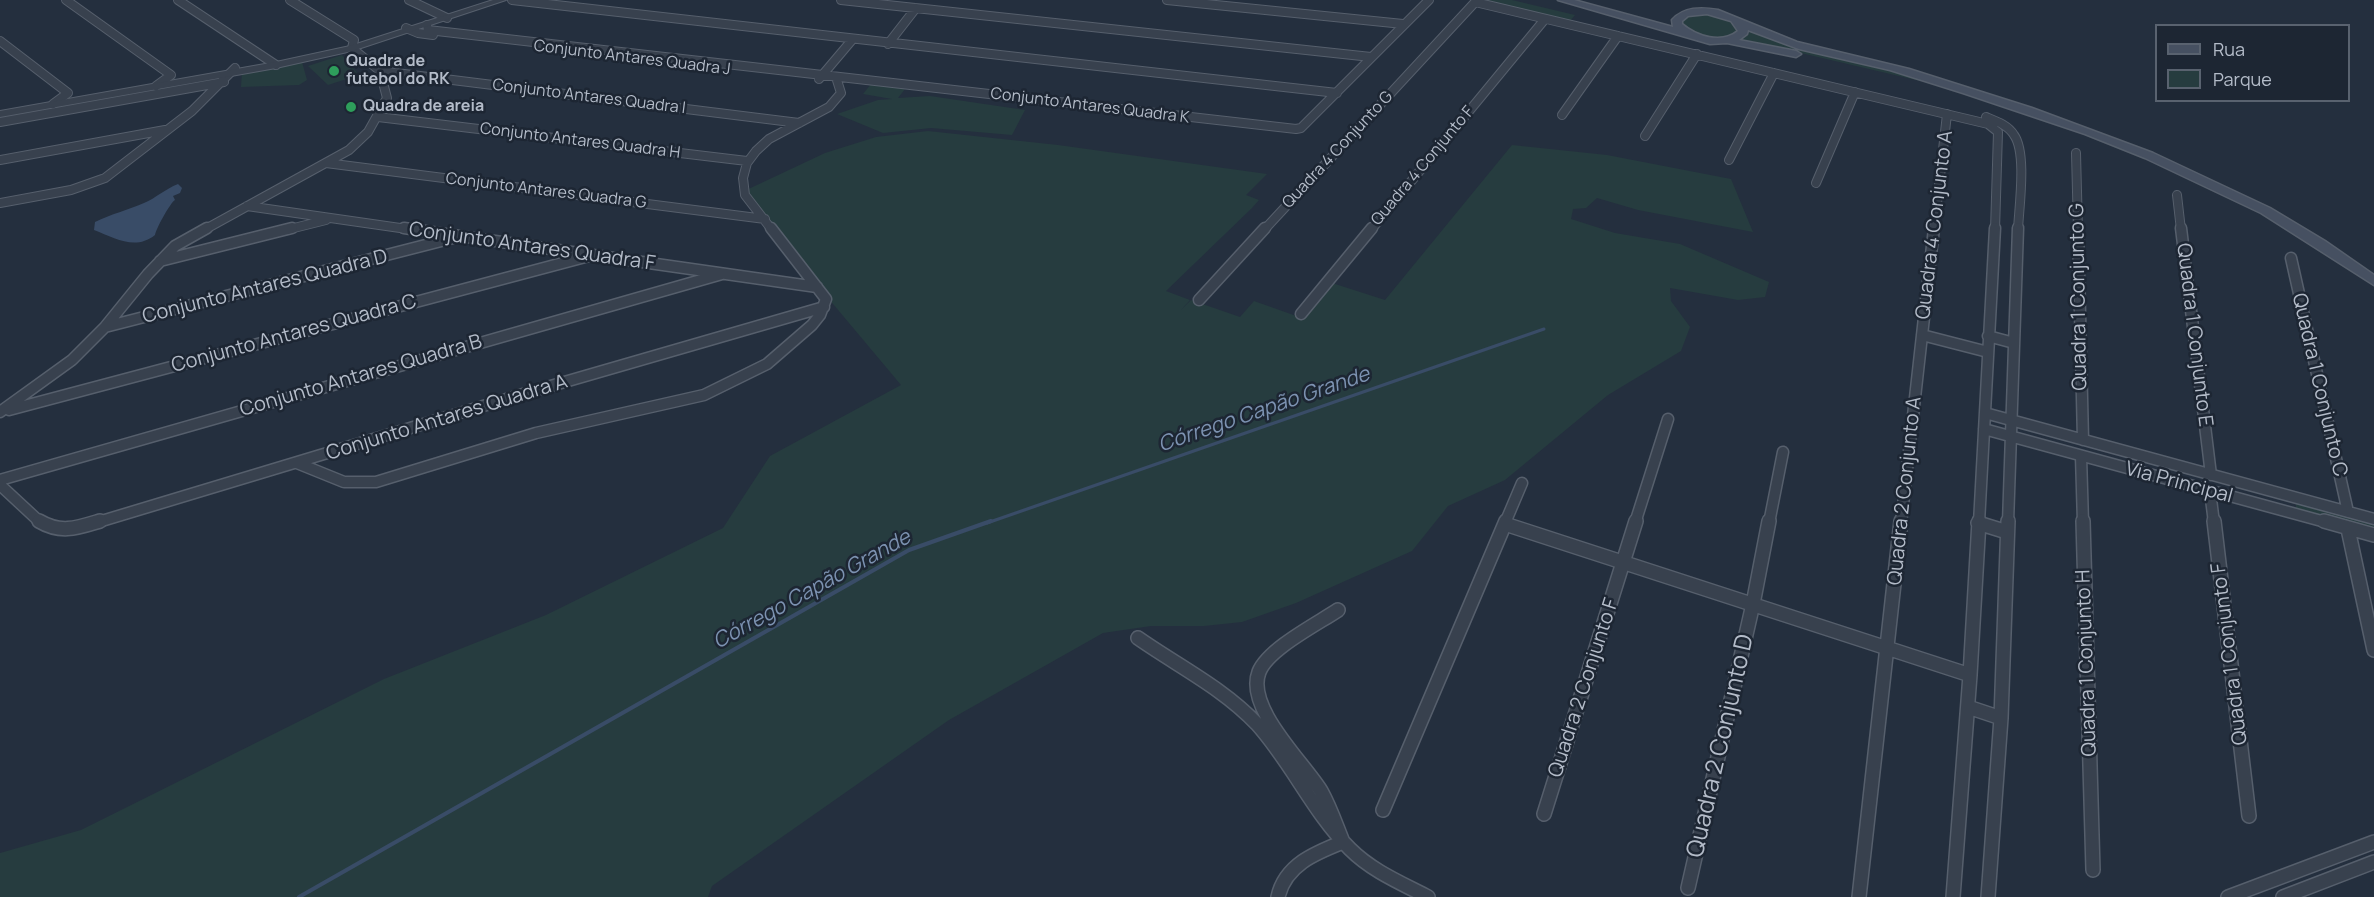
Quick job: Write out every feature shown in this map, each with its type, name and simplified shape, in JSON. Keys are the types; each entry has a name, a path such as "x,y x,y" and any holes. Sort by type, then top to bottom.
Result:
{"main road":[{"path":"1563,0 1636,14 1682,14 1699,11 1724,14"},
{"path":"1563,0 1706,39 1725,40 1778,50 1985,97"},
{"path":"1688,34 1677,24 1682,14 1695,6 1696,0"},
{"path":"1710,0 1724,14 1740,23 1798,45 1902,70 2093,132 2186,170 2280,219 2374,281"},
{"path":"1725,40 1734,39 1743,32 1740,23"}],"street":[{"path":"66,0 171,75 160,83"},
{"path":"178,0 274,63"},
{"path":"290,0 354,40 353,46"},
{"path":"409,0 444,17"},
{"path":"407,29 427,25 490,0"},
{"path":"0,112 274,63 353,46 502,0"},
{"path":"513,0 1337,93 1429,0"},
{"path":"841,0 916,8 953,8 1371,57"},
{"path":"1167,0 1403,24"},
{"path":"1476,1 1982,122 1998,132 1998,176 1970,675 1953,897"},
{"name":"Quadra 4 Conjunto G","path":"1199,300 1476,1"},
{"path":"888,44 916,8"},
{"name":"Quadra 4 Conjunto F","path":"1301,314 1545,19"},
{"name":"Conjunto Antares Quadra J","path":"427,25 428,30 523,43"},
{"name":"Conjunto Antares Quadra J","path":"407,29 836,79 862,80"},
{"path":"1562,115 1618,36"},
{"path":"820,77 852,40"},
{"path":"0,41 68,93 58,102"},
{"path":"0,412 72,360 105,327 159,261 183,240 349,150 368,132 387,98 380,71 353,46"},
{"path":"1645,135 1697,54"},
{"path":"0,203 99,182 169,129 224,82 234,70"},
{"name":"Conjunto Antares Quadra I","path":"380,71 799,123"},
{"path":"1729,160 1774,73"},
{"path":"836,79 841,93"},
{"path":"297,463 344,482 376,482 536,433 704,395 767,364 812,325 824,307 826,299 745,195 741,184 747,162 772,138 830,107 841,93 862,80"},
{"name":"Conjunto Antares Quadra K","path":"862,80 1294,129 1301,128 1337,93"},
{"path":"0,122 224,82"},
{"path":"1816,183 1855,92"},
{"path":"1947,114 1986,117 2012,130 2018,140 2020,180 2001,718 1988,897"},
{"name":"Quadra 4 Conjunto A","path":"1922,335 1947,114"},
{"name":"Conjunto Antares Quadra H","path":"378,117 747,162"},
{"path":"0,160 169,129"},
{"name":"Quadra 1 Conjunto G","path":"2076,153 2083,440"},
{"name":"Conjunto Antares Quadra G","path":"326,163 765,219"},
{"path":"1998,176 2020,180"},
{"name":"Quadra 1 Conjunto E","path":"2177,195 2211,475"},
{"name":"Conjunto Antares Quadra F","path":"247,206 817,287"},
{"path":"159,261 332,219"},
{"name":"Conjunto Antares Quadra D","path":"105,327 459,237"},
{"name":"Conjunto Antares Quadra C","path":"0,412 589,256"},
{"name":"Quadra 1 Conjunto C","path":"2291,258 2348,512"},
{"name":"Conjunto Antares Quadra B","path":"0,480 722,274"},
{"name":"Conjunto Antares Quadra A","path":"0,486 42,525 56,530 71,530 824,307"},
{"path":"1922,335 1988,352"},
{"name":"Quadra 2 Conjunto A","path":"1859,897 1922,335"},
{"path":"1988,336 2014,343"},
{"name":"Via Principal","path":"1985,413 2374,519"},
{"name":"Quadra 2 Conjunto F","path":"1544,814 1668,419"},
{"path":"2036,427 2029,429 2029,434 2037,444"},
{"name":"Via Principal","path":"1984,429 2374,536"},
{"name":"Quadra 2 Conjunto D","path":"1688,888 1753,604 1783,452"},
{"name":"Quadra 1 Conjunto H","path":"2081,456 2093,870"},
{"path":"2181,466 2184,484"},
{"path":"1383,810 1522,483"},
{"name":"Quadra 1 Conjunto F","path":"2210,491 2249,816"},
{"path":"2287,495 2290,513"},
{"path":"1978,523 2007,532"},
{"path":"1505,525 1970,675"},
{"path":"2348,528 2374,650"},
{"path":"1338,610 1270,658 1258,673 1256,691 1274,727 1319,788 1343,842"},
{"path":"1138,638 1241,708 1265,735 1326,823 1343,842 1376,869 1428,897"},
{"path":"1968,707 2001,718"},
{"path":"1278,897 1278,886 1305,858 1343,842"},
{"path":"2235,896 2374,843"},
{"path":"2283,897 2374,862"}],"green space":[{"path":"1483,0 1512,0 1575,15 1570,21"},
{"path":"1695,12 1725,16 1742,28 1729,39 1699,37 1680,25 1682,17"},
{"path":"1751,29 1766,36 1897,69 1963,91 1741,39 1748,35"},
{"name":"Quadra de futebol do RK","path":"342,55 359,75 328,85 308,66"},
{"path":"302,62 307,80 299,85 241,87 242,72"},
{"path":"871,84 905,89 898,98 930,96 1025,110 1012,135 931,128 883,133 837,114 878,100 892,99 863,94"},
{"path":"928,131 1058,145 1267,174 1246,195 1259,200 1166,291 1190,300 1181,310 1191,300 1240,317 1254,301 1302,318 1332,283 1385,300 1512,145 1607,155 1731,179 1753,232 1638,210 1597,198 1586,208 1573,209 1571,219 1615,233 1680,244 1769,282 1765,297 1738,300 1670,288 1671,301 1690,327 1681,351 1608,395 1505,480 1448,506 1412,551 1296,603 1242,622 1204,626 1151,626 1103,633 949,720 712,886 708,897 0,897 0,853 81,830 384,679 546,615 723,528 770,456 901,385 740,193 825,153 876,137"},
{"path":"2296,502 2374,522 2374,529 2301,510 2296,508"}],"water":[{"path":"178,184 182,188 180,193 173,196 175,200 155,235 147,240 132,243 94,230 95,222 153,199"}],"waterway":[{"name":"Córrego Capão Grande","path":"987,523 1544,329"},
{"name":"Córrego Capão Grande","path":"299,897 909,550 991,521"}],"place":[{"name":"Quadra de futebol do RK","path":"334,71"},
{"name":"Quadra de areia","path":"351,107"}]}
